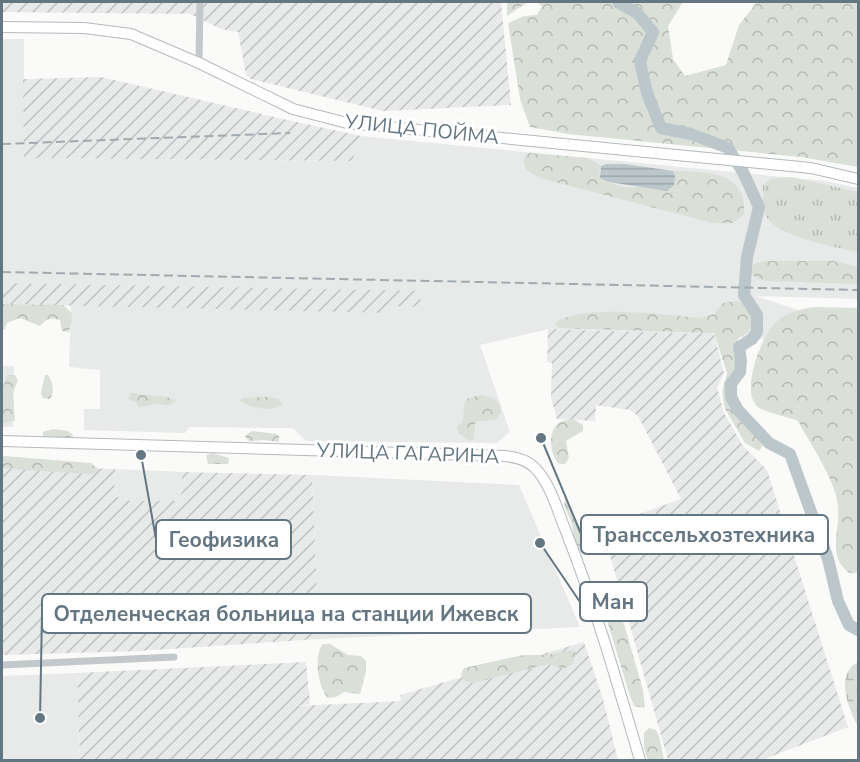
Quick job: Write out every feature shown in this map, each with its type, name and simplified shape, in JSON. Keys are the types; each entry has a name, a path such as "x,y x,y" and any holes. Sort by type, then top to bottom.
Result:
{"main road":[{"name":"УЛИЦА ПОЙМА","path":"2,27 84,28 131,34 199,63 293,109 346,123 810,168 858,179"},
{"name":"УЛИЦА ГАГАРИНА","path":"2,441 505,456 524,461 534,466 544,480 578,560 603,632 640,760"}],"street":[{"path":"199,63 200,2"},
{"path":"2,664 174,657"}],"shaded area":[{"path":"2,2 501,2 511,105 383,111 251,79 246,75 238,32 221,29 190,14 2,12"},
{"path":"2,39 24,39 24,158 352,161 361,136 825,181 858,188 858,299 756,296 831,321 830,341 752,339 708,332 698,334 549,329 480,345 510,432 497,443 306,441 293,428 189,427 185,433 84,430 84,409 100,409 100,370 69,367 71,305 2,303"},
{"path":"101,77 361,136 352,161 24,158 23,79"},
{"path":"625,164 673,171 674,185 667,191 609,182 600,178 601,166"},
{"path":"2,283 421,291 420,307 390,306 389,313 2,304"},
{"path":"548,329 698,334 708,332 714,334 724,373 717,388 724,413 743,446 767,470 848,727 762,760 668,760 606,541 628,518 681,499 638,416 630,410 596,405 595,421 557,419 551,398 552,363 547,362"},
{"path":"2,366 14,366 13,427 2,427"},
{"path":"2,465 115,469 114,496 131,501 181,501 182,472 312,475 319,639 140,651 2,655"},
{"path":"115,469 182,472 181,501 131,501 114,496"},
{"path":"312,475 519,485 580,627 319,639"},
{"path":"584,642 603,699 618,760 80,760 77,673 306,662 310,704 297,706 401,701 400,695"},
{"path":"77,673 80,760 2,760 2,676"}],"green space":[{"path":"507,2 528,2 507,16"},
{"path":"537,2 683,2 668,26 673,59 685,76 726,65 739,25 757,2 858,2 858,167 801,157 568,134 530,127 520,99 508,23 524,16 537,15 542,6"},
{"path":"529,153 588,158 601,166 599,173 608,180 626,187 645,186 665,180 675,176 673,171 722,176 739,189 744,214 733,223 713,223 543,179 526,169 524,157"},
{"path":"791,177 858,192 858,252 807,240 771,222 764,211 763,186 770,179"},
{"path":"833,261 858,267 858,284 767,281 758,279 750,273 750,268 756,263"},
{"path":"737,301 748,309 753,322 749,331 738,340 737,368 729,390 730,404 745,427 760,441 762,446 759,451 745,443 725,409 722,392 727,373 714,333 559,328 555,323 584,313 604,312 700,318 714,314 723,303"},
{"path":"2,304 63,305 71,312 69,332 62,331 60,320 54,319 46,320 40,326 20,318 7,323 5,329 2,330"},
{"path":"815,307 858,308 858,572 853,573 848,572 839,560 836,546 837,500 833,485 819,457 798,421 758,407 753,400 751,389 759,351 770,329 790,313"},
{"path":"8,375 15,375 18,380 13,393 15,421 3,423 1,399"},
{"path":"45,375 48,375 52,384 50,399 43,398 41,393"},
{"path":"131,393 176,400 170,405 157,404 139,407 136,402 128,399"},
{"path":"480,395 495,400 501,413 495,420 478,421 475,424 474,439 470,441 458,433 457,426 463,422 464,405 467,399"},
{"path":"242,398 279,399 283,405 261,408 249,406 240,401"},
{"path":"573,419 583,425 583,431 566,441 569,458 565,464 559,464 552,449 551,437 555,427 561,422"},
{"path":"53,429 68,431 73,435 72,438 43,437 43,432"},
{"path":"252,431 276,434 279,436 279,442 249,441 245,436"},
{"path":"213,453 229,458 228,464 208,464 206,455"},
{"path":"4,456 91,463 98,469 97,472 90,474 8,469 2,467"},
{"path":"566,500 590,547 588,553 579,549 575,541 571,521 564,505"},
{"path":"608,608 619,615 624,624 643,690 645,708 634,706 630,696 606,617 605,610"},
{"path":"323,644 330,644 348,655 361,656 366,661 360,694 344,692 336,697 328,698 319,679 318,671 318,656"},
{"path":"571,650 576,654 572,664 564,669 548,664 473,683 463,680 461,674 464,668 523,655 547,655"},
{"path":"858,662 858,727 848,702 845,683 851,668"},
{"path":"649,728 656,730 659,736 664,760 648,760 644,748 644,733"}],"waterway":[{"path":"619,2 637,13 653,32 640,61 647,93 661,128 691,134 728,148 743,172 759,207 747,257 744,295 757,315 757,332 752,339 739,347 740,372 731,384 731,397 738,410 769,443 790,454 828,559 838,601 849,625 858,630"}],"railway":[{"path":"2,144 290,133"},
{"path":"2,272 858,290"}],"place":[{"name":"Транссельхозтехника","path":"541,438"},
{"name":"Геофизика","path":"141,455"},
{"name":"Ман","path":"540,543"},
{"name":"Отделенческая больница на станции Ижевск","path":"40,718"}]}
